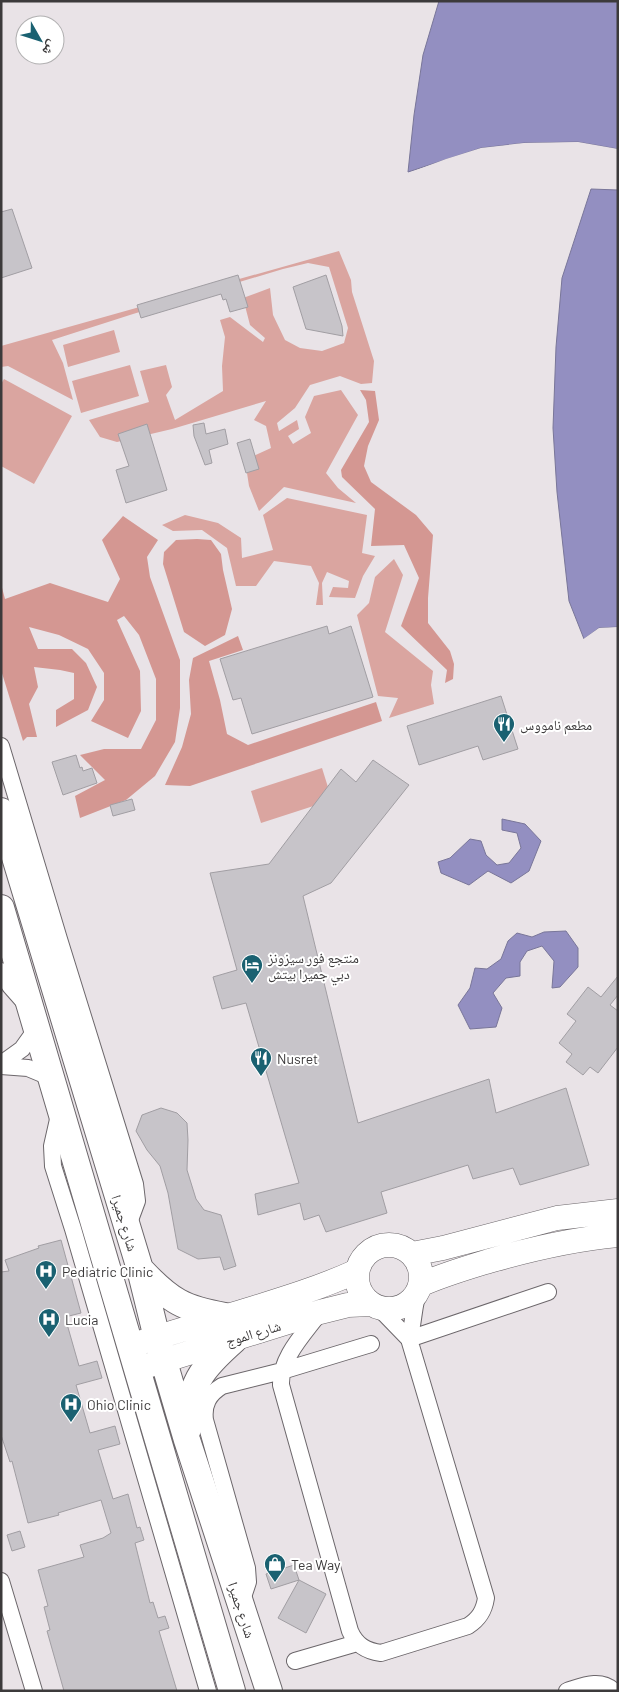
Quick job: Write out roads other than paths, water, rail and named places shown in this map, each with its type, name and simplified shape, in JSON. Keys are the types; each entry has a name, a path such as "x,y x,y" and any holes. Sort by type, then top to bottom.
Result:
{"main road":[{"name":"شارع جميرا","path":"1,811 140,1269 160,1350 187,1440 269,1691"},
{"path":"1,908 232,1691"},
{"path":"140,1269 166,1296 230,1328 213,1359 200,1375 194,1389 190,1406 187,1440"}],"street":[{"path":"1,746 136,1184 137,1200 127,1228"},
{"path":"1,971 35,1020 22,1049 1,1065"},
{"path":"1,1065 28,1068 52,1078"},
{"path":"60,1110 52,1146 53,1166 208,1691"},
{"path":"412,1254 557,1218 618,1211"},
{"path":"375,1306 388,1310 398,1308 414,1298 420,1287 447,1274 512,1254 574,1241 618,1236"},
{"path":"320,1312 294,1347 282,1371 281,1384 350,1631 357,1644 372,1652 381,1653 468,1626 481,1615 485,1607 486,1598 409,1339 415,1300 420,1287 421,1274 418,1263 405,1248 387,1244 367,1252 361,1260 356,1280 363,1298 375,1306 409,1339"},
{"name":"شارع الموج","path":"230,1328 316,1287 357,1271"},
{"path":"409,1339 548,1292"},
{"name":"شارع الموج","path":"134,1358 230,1328 348,1306 375,1306"},
{"path":"240,1605 248,1582 247,1568 205,1420 205,1404 214,1391 222,1386 282,1371 371,1344"},
{"path":"1,1581 34,1691"},
{"path":"295,1661 357,1644"},
{"path":"567,1691 599,1683 609,1686 614,1691"}],"place":[{"name":"مطعم نامووس","path":"504,743"},
{"name":"منتجع فور سيزونز دبي جميرا بيتش","path":"252,984"},
{"name":"Nusret","path":"261,1077"},
{"name":"Pediatric Clinic","path":"46,1290"},
{"name":"Lucia","path":"49,1338"},
{"name":"Ohio Clinic","path":"71,1423"},
{"name":"Tea Way","path":"275,1583"}]}
